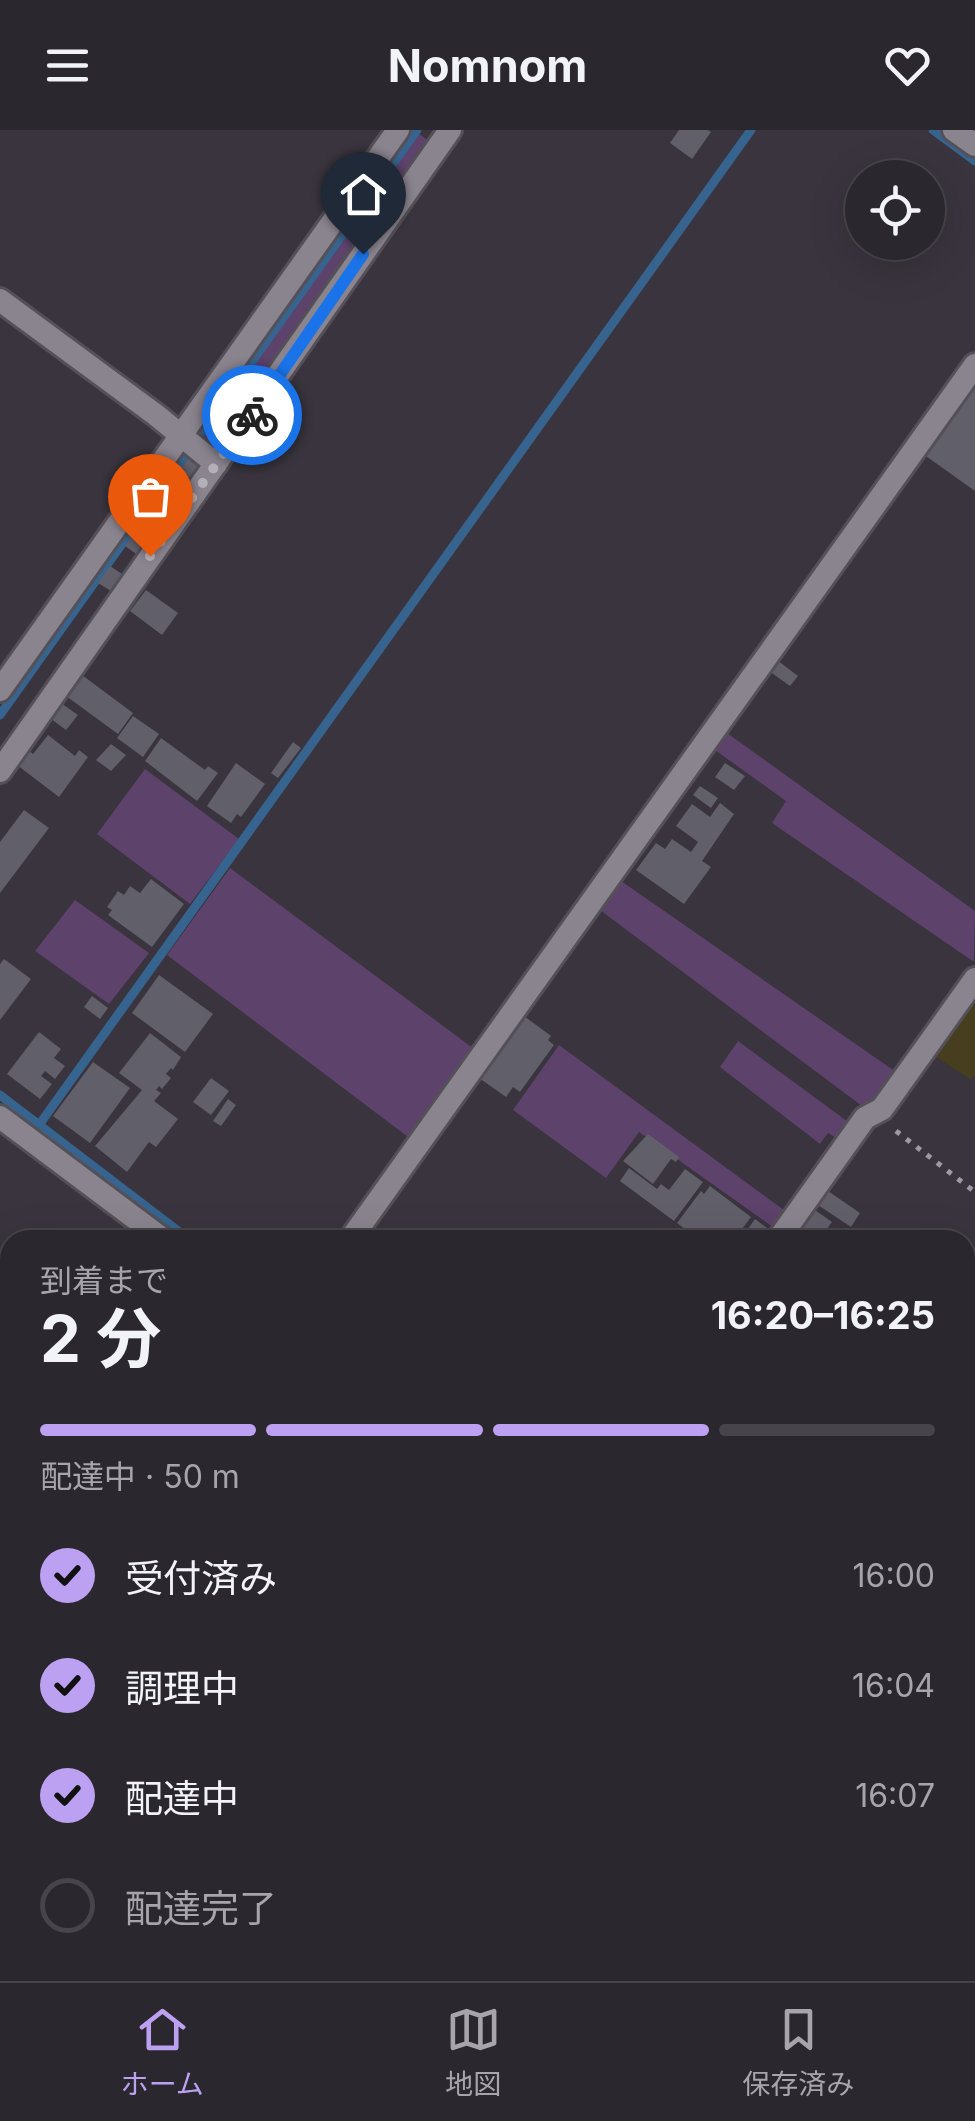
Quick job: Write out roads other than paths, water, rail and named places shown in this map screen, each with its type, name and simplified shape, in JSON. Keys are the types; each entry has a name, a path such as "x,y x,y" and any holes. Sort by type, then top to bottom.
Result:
{"street":[{"path":"0,690 190,442 398,130"},
{"path":"0,771 450,130"},
{"path":"954,130 975,145"},
{"path":"0,300 216,464"},
{"path":"357,1230 975,364"},
{"path":"785,1230 865,1118 882,1110 975,979"},
{"path":"0,1117 151,1230"}],"waterway":[{"path":"0,715 417,130"},
{"path":"39,1125 751,130"},
{"path":"933,130 975,161"},
{"path":"0,1095 177,1230"}]}
